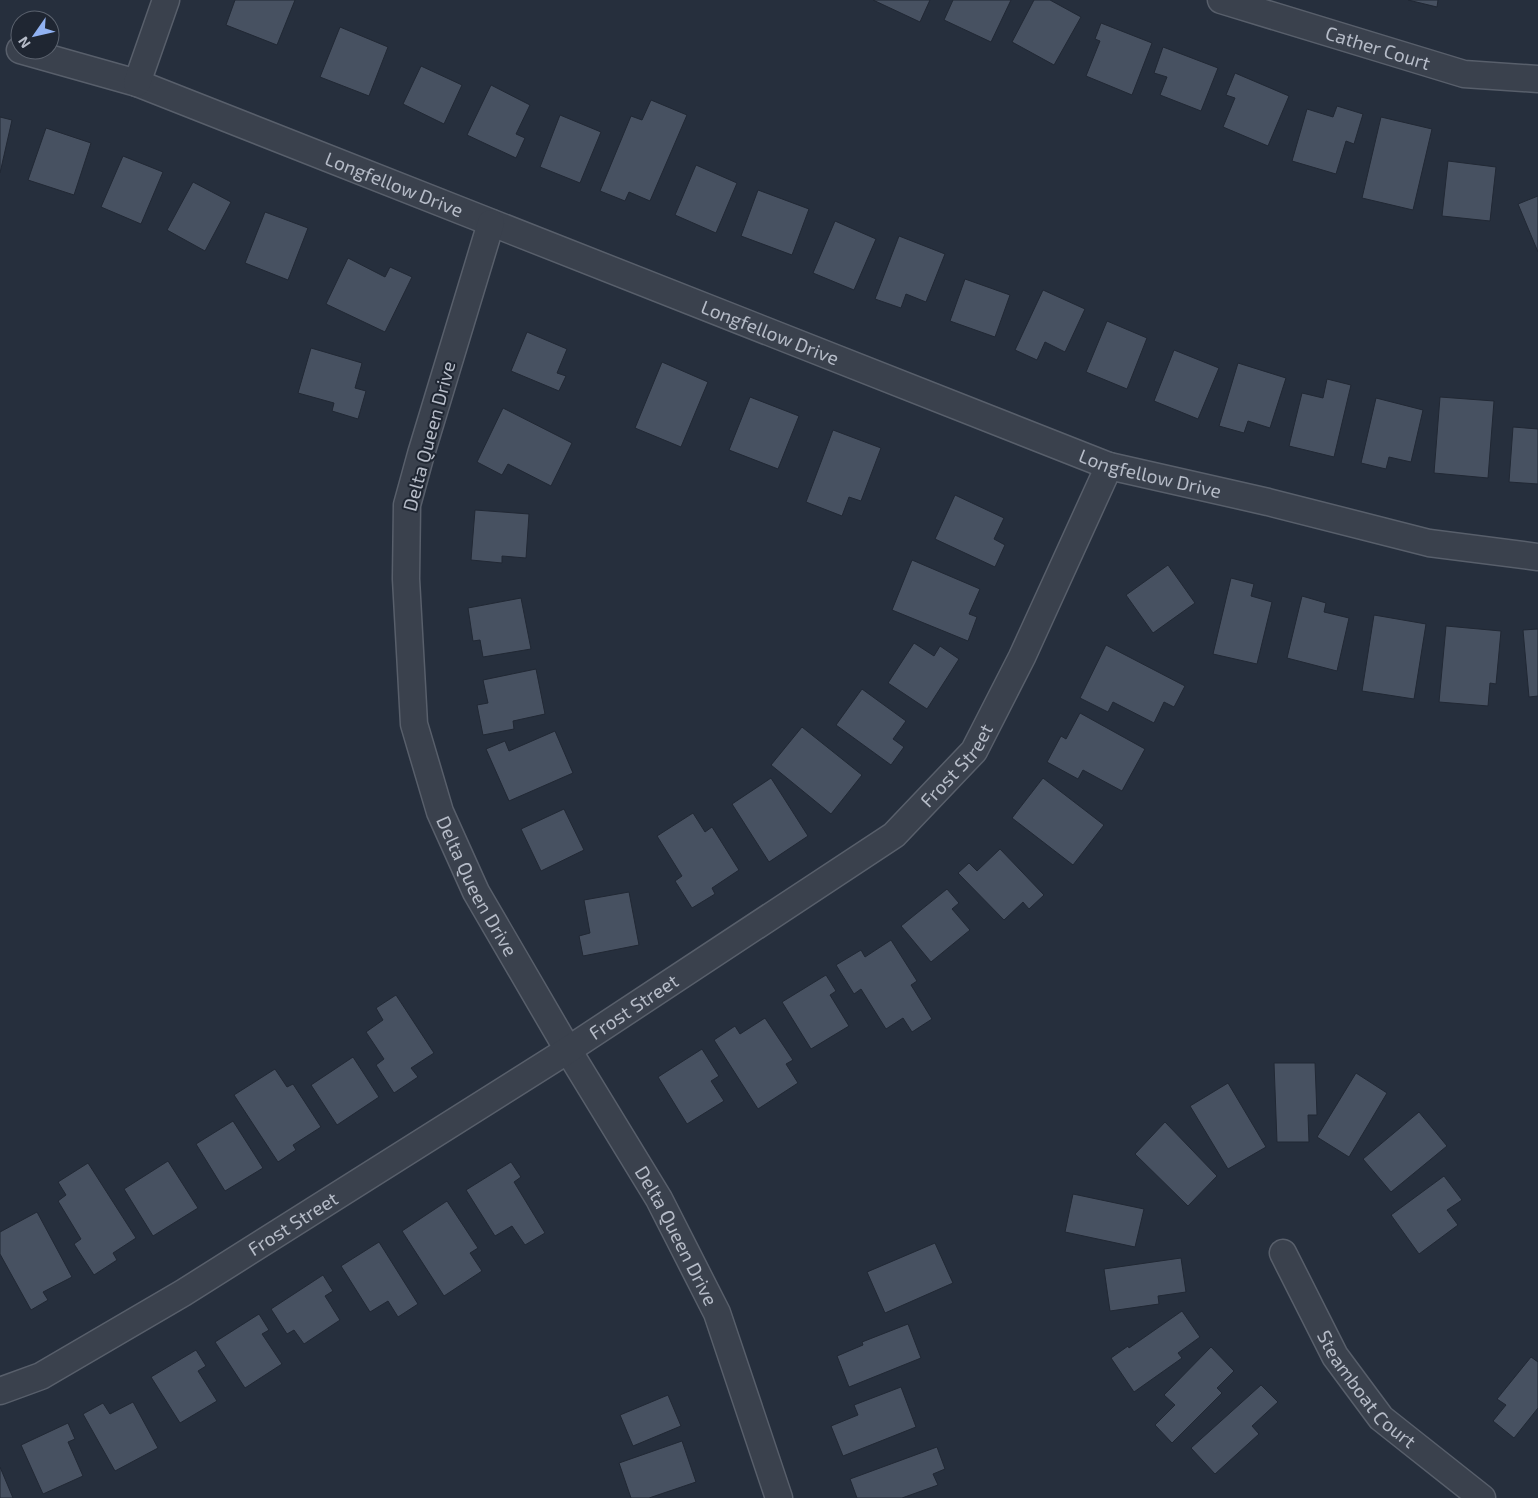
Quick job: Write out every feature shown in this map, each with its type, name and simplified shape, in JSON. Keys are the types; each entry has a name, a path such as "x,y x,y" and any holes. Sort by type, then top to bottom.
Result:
{"street":[{"path":"137,83 166,0"},
{"name":"Cather Court","path":"1226,1 1464,74 1538,79"},
{"name":"Longfellow Drive","path":"55,60 137,83 1109,466 1268,502 1429,543 1538,557"},
{"name":"Delta Queen Drive","path":"491,223 407,505 406,579 414,724 440,812 476,892 568,1050 659,1198 717,1313 779,1498"},
{"name":"Frost Street","path":"0,1391 41,1376 184,1293 568,1050 894,835 974,750 1022,657 1109,466"},
{"name":"Steamboat Court","path":"1283,1253 1336,1356 1381,1418 1482,1498"}],"building":[{"path":"235,0 295,0 277,45 226,25"},
{"path":"873,0 930,0 920,22"},
{"path":"953,0 1011,0 991,42 944,20"},
{"path":"1034,0 1050,0 1081,17 1054,65 1012,42"},
{"path":"1408,0 1438,0 1437,7"},
{"path":"1101,23 1152,43 1132,95 1086,76 1100,41 1095,39"},
{"path":"340,27 388,47 369,96 320,77"},
{"path":"1163,47 1218,68 1201,111 1160,95 1167,77 1154,73"},
{"path":"421,66 462,85 444,124 403,104"},
{"path":"1235,73 1289,96 1268,146 1223,127 1235,98 1226,95"},
{"path":"491,85 530,105 516,134 525,138 516,158 467,135"},
{"path":"651,100 687,115 650,201 629,192 625,201 600,191 631,116 642,120"},
{"path":"1337,106 1363,114 1354,144 1346,141 1336,174 1292,161 1307,109 1333,117"},
{"path":"560,115 601,132 580,183 540,167"},
{"path":"0,117 12,120 0,173"},
{"path":"1381,117 1432,129 1413,210 1362,198"},
{"path":"46,128 91,143 74,195 28,180"},
{"path":"123,156 163,172 141,224 101,207"},
{"path":"1448,161 1496,167 1490,221 1442,216"},
{"path":"696,165 737,183 716,233 675,215"},
{"path":"193,182 231,202 205,251 167,230"},
{"path":"758,190 809,209 792,255 741,236"},
{"path":"1538,196 1538,252 1518,204"},
{"path":"265,212 308,228 288,280 245,263"},
{"path":"835,221 876,239 854,290 813,273"},
{"path":"899,236 945,254 926,302 906,294 901,308 875,299"},
{"path":"348,258 385,277 390,267 412,277 385,332 326,304"},
{"path":"965,279 1010,295 995,337 950,321"},
{"path":"1043,290 1085,309 1065,352 1045,342 1037,360 1015,350"},
{"path":"1107,321 1147,338 1127,389 1086,372"},
{"path":"527,332 567,349 557,373 566,376 559,391 511,371"},
{"path":"311,348 362,363 355,388 366,391 358,419 332,411 334,403 298,393"},
{"path":"1174,350 1219,368 1198,419 1154,401"},
{"path":"662,362 708,382 681,447 635,428"},
{"path":"1238,363 1286,378 1270,428 1248,421 1244,433 1219,426"},
{"path":"1327,379 1351,385 1334,457 1289,446 1302,393 1323,398"},
{"path":"750,397 799,416 778,469 729,450"},
{"path":"1440,397 1494,401 1488,478 1434,473"},
{"path":"1376,398 1423,410 1411,462 1389,457 1386,469 1361,463"},
{"path":"503,408 572,443 551,486 508,464 502,475 477,462"},
{"path":"1513,427 1538,429 1538,484 1509,482"},
{"path":"833,430 881,448 861,501 849,497 842,516 806,502"},
{"path":"955,495 1004,518 994,539 1005,545 995,567 935,539"},
{"path":"475,510 529,514 526,558 502,556 502,563 471,560"},
{"path":"912,560 980,589 969,614 977,617 968,641 892,610"},
{"path":"1168,565 1195,603 1153,633 1126,595"},
{"path":"1231,578 1254,584 1251,596 1272,602 1257,664 1213,654"},
{"path":"1302,596 1326,603 1324,612 1349,618 1337,671 1287,658"},
{"path":"521,598 531,649 483,657 480,640 473,641 468,608"},
{"path":"1374,615 1426,624 1414,699 1362,691"},
{"path":"1446,626 1501,631 1496,684 1490,683 1488,706 1439,702"},
{"path":"1538,629 1538,696 1529,697 1523,630"},
{"path":"914,643 934,656 940,646 959,659 927,709 888,683"},
{"path":"1106,645 1185,686 1174,707 1164,702 1154,723 1113,702 1108,712 1080,698"},
{"path":"536,669 545,714 513,721 514,729 483,735 477,705 488,703 483,680"},
{"path":"862,689 906,721 893,739 904,747 891,765 836,725"},
{"path":"1080,713 1145,749 1122,791 1083,770 1078,779 1047,762 1061,736 1066,739"},
{"path":"802,727 862,775 831,814 771,765"},
{"path":"555,731 573,773 509,801 486,749 505,741 509,751"},
{"path":"771,778 808,836 769,862 732,804"},
{"path":"1043,778 1104,825 1073,865 1012,818"},
{"path":"564,809 584,850 541,871 521,829"},
{"path":"693,813 705,832 712,827 739,870 712,888 715,894 692,908 675,881 682,876 657,836"},
{"path":"1000,849 1044,895 1029,909 1023,902 1004,920 958,873 969,863 977,871"},
{"path":"947,889 959,903 952,909 970,930 931,962 901,926"},
{"path":"629,892 639,945 583,956 579,936 590,933 584,900"},
{"path":"891,940 917,981 911,985 932,1019 912,1032 903,1018 886,1029 861,989 854,994 836,965 861,950 865,957"},
{"path":"826,975 836,991 830,995 849,1026 811,1049 782,1002"},
{"path":"396,995 434,1053 411,1068 418,1077 394,1093 376,1065 384,1059 366,1032 383,1020 376,1008"},
{"path":"765,1018 793,1060 786,1064 798,1083 758,1109 714,1040 735,1026 740,1034"},
{"path":"702,1049 719,1076 711,1081 724,1101 687,1124 658,1077"},
{"path":"353,1057 379,1097 337,1125 311,1085"},
{"path":"1274,1063 1315,1063 1317,1115 1308,1115 1309,1142 1277,1142"},
{"path":"275,1069 287,1087 293,1084 321,1127 293,1145 296,1150 278,1162 234,1095"},
{"path":"1356,1073 1387,1093 1349,1157 1317,1137"},
{"path":"1228,1083 1266,1147 1228,1169 1190,1106"},
{"path":"1419,1112 1447,1146 1391,1192 1363,1159"},
{"path":"233,1121 263,1168 225,1191 196,1144"},
{"path":"1165,1122 1217,1176 1188,1206 1135,1154"},
{"path":"168,1161 198,1208 153,1236 124,1189"},
{"path":"511,1162 521,1177 514,1182 545,1233 525,1245 512,1226 495,1236 466,1190"},
{"path":"88,1163 136,1238 113,1253 117,1260 94,1275 74,1244 81,1239 58,1201 66,1195 58,1182"},
{"path":"1444,1176 1462,1200 1447,1210 1458,1225 1419,1254 1391,1215"},
{"path":"1073,1194 1144,1209 1135,1247 1065,1232"},
{"path":"447,1201 478,1248 470,1253 482,1271 444,1296 402,1231"},
{"path":"37,1212 72,1277 43,1292 48,1300 31,1310 0,1254 0,1232"},
{"path":"379,1242 418,1304 398,1317 388,1301 370,1312 341,1266"},
{"path":"935,1243 953,1283 885,1313 867,1272"},
{"path":"1181,1258 1186,1292 1158,1296 1159,1304 1110,1311 1104,1269"},
{"path":"323,1275 333,1291 325,1296 340,1320 304,1344 294,1330 287,1334 271,1309"},
{"path":"1182,1311 1200,1337 1178,1353 1182,1358 1134,1392 1111,1358 1128,1346 1129,1348"},
{"path":"259,1314 269,1330 262,1334 282,1364 245,1388 215,1342"},
{"path":"908,1324 921,1358 849,1387 837,1356 863,1345 862,1342"},
{"path":"1211,1347 1234,1371 1217,1388 1222,1393 1172,1443 1155,1425 1175,1405 1164,1395"},
{"path":"196,1350 206,1366 198,1371 217,1401 180,1423 151,1377"},
{"path":"1531,1357 1538,1362 1538,1408 1514,1438 1493,1421 1506,1405 1497,1399"},
{"path":"1261,1385 1278,1402 1252,1426 1259,1434 1215,1474 1191,1448"},
{"path":"901,1387 916,1427 843,1456 831,1426 858,1415 854,1405"},
{"path":"668,1395 681,1426 633,1446 620,1415"},
{"path":"133,1402 158,1448 115,1471 83,1414 103,1403 110,1414"},
{"path":"68,1423 75,1439 68,1442 83,1476 43,1494 21,1445"},
{"path":"682,1441 696,1482 649,1498 631,1498 619,1463"},
{"path":"937,1447 945,1469 933,1474 938,1485 902,1498 857,1498 850,1479"},
{"path":"0,1467 13,1498 0,1498"}]}
